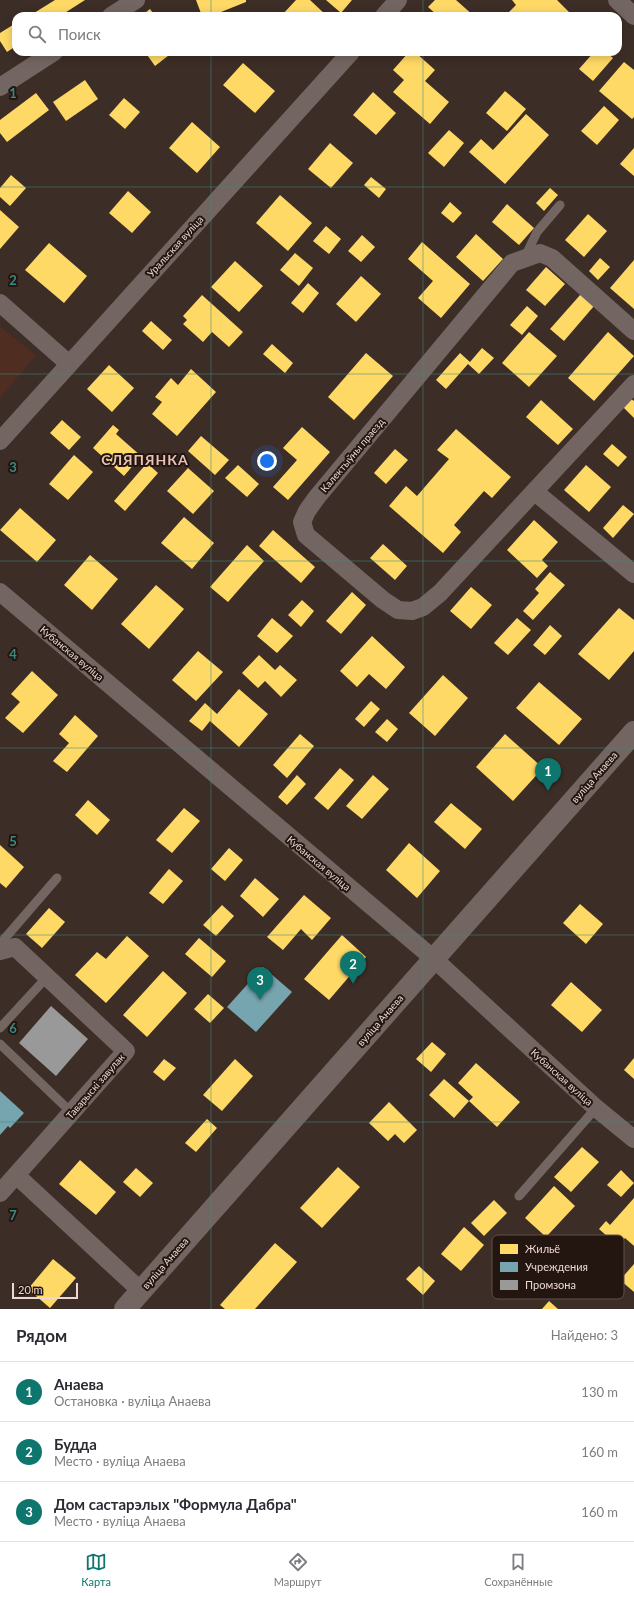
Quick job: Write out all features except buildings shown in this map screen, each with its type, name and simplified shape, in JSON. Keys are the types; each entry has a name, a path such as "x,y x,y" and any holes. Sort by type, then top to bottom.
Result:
{"street":[{"path":"117,12 136,0"},
{"path":"388,12 398,0"},
{"path":"617,0 634,16"},
{"path":"0,87 48,56"},
{"name":"Уральская вуліца","path":"0,440 68,363 347,56"},
{"name":"Калектыўны праезд","path":"634,331 552,258 540,253 525,257 512,263 317,496 302,522 306,535 383,600 398,610 412,611 423,607 440,593 634,384"},
{"path":"0,303 68,363"},
{"path":"535,492 634,574"},
{"name":"Кубанская вуліца","path":"0,592 434,959 596,1108 634,1139"},
{"name":"вуліца Анаева","path":"125,1309 434,959 632,738"},
{"name":"Таварыскі завулак","path":"0,951 15,947 126,1051 0,1193"},
{"path":"16,1175 141,1291"}],"lane":[{"path":"525,257 537,232 560,205"},
{"path":"0,944 57,878"},
{"path":"0,1028 47,977"},
{"path":"0,1044 72,1113"},
{"path":"519,1196 596,1108"}],"shaded area":[{"path":"0,327 36,355 0,398"}],"place":[{"name":"Анаева","path":"548,791"},
{"name":"Будда","path":"353,984"},
{"name":"Дом састарэлых \"Формула Дабра\"","path":"260,1000"}],"district":[{"name":"СЛЯПЯНКА","path":"145,459"}]}
